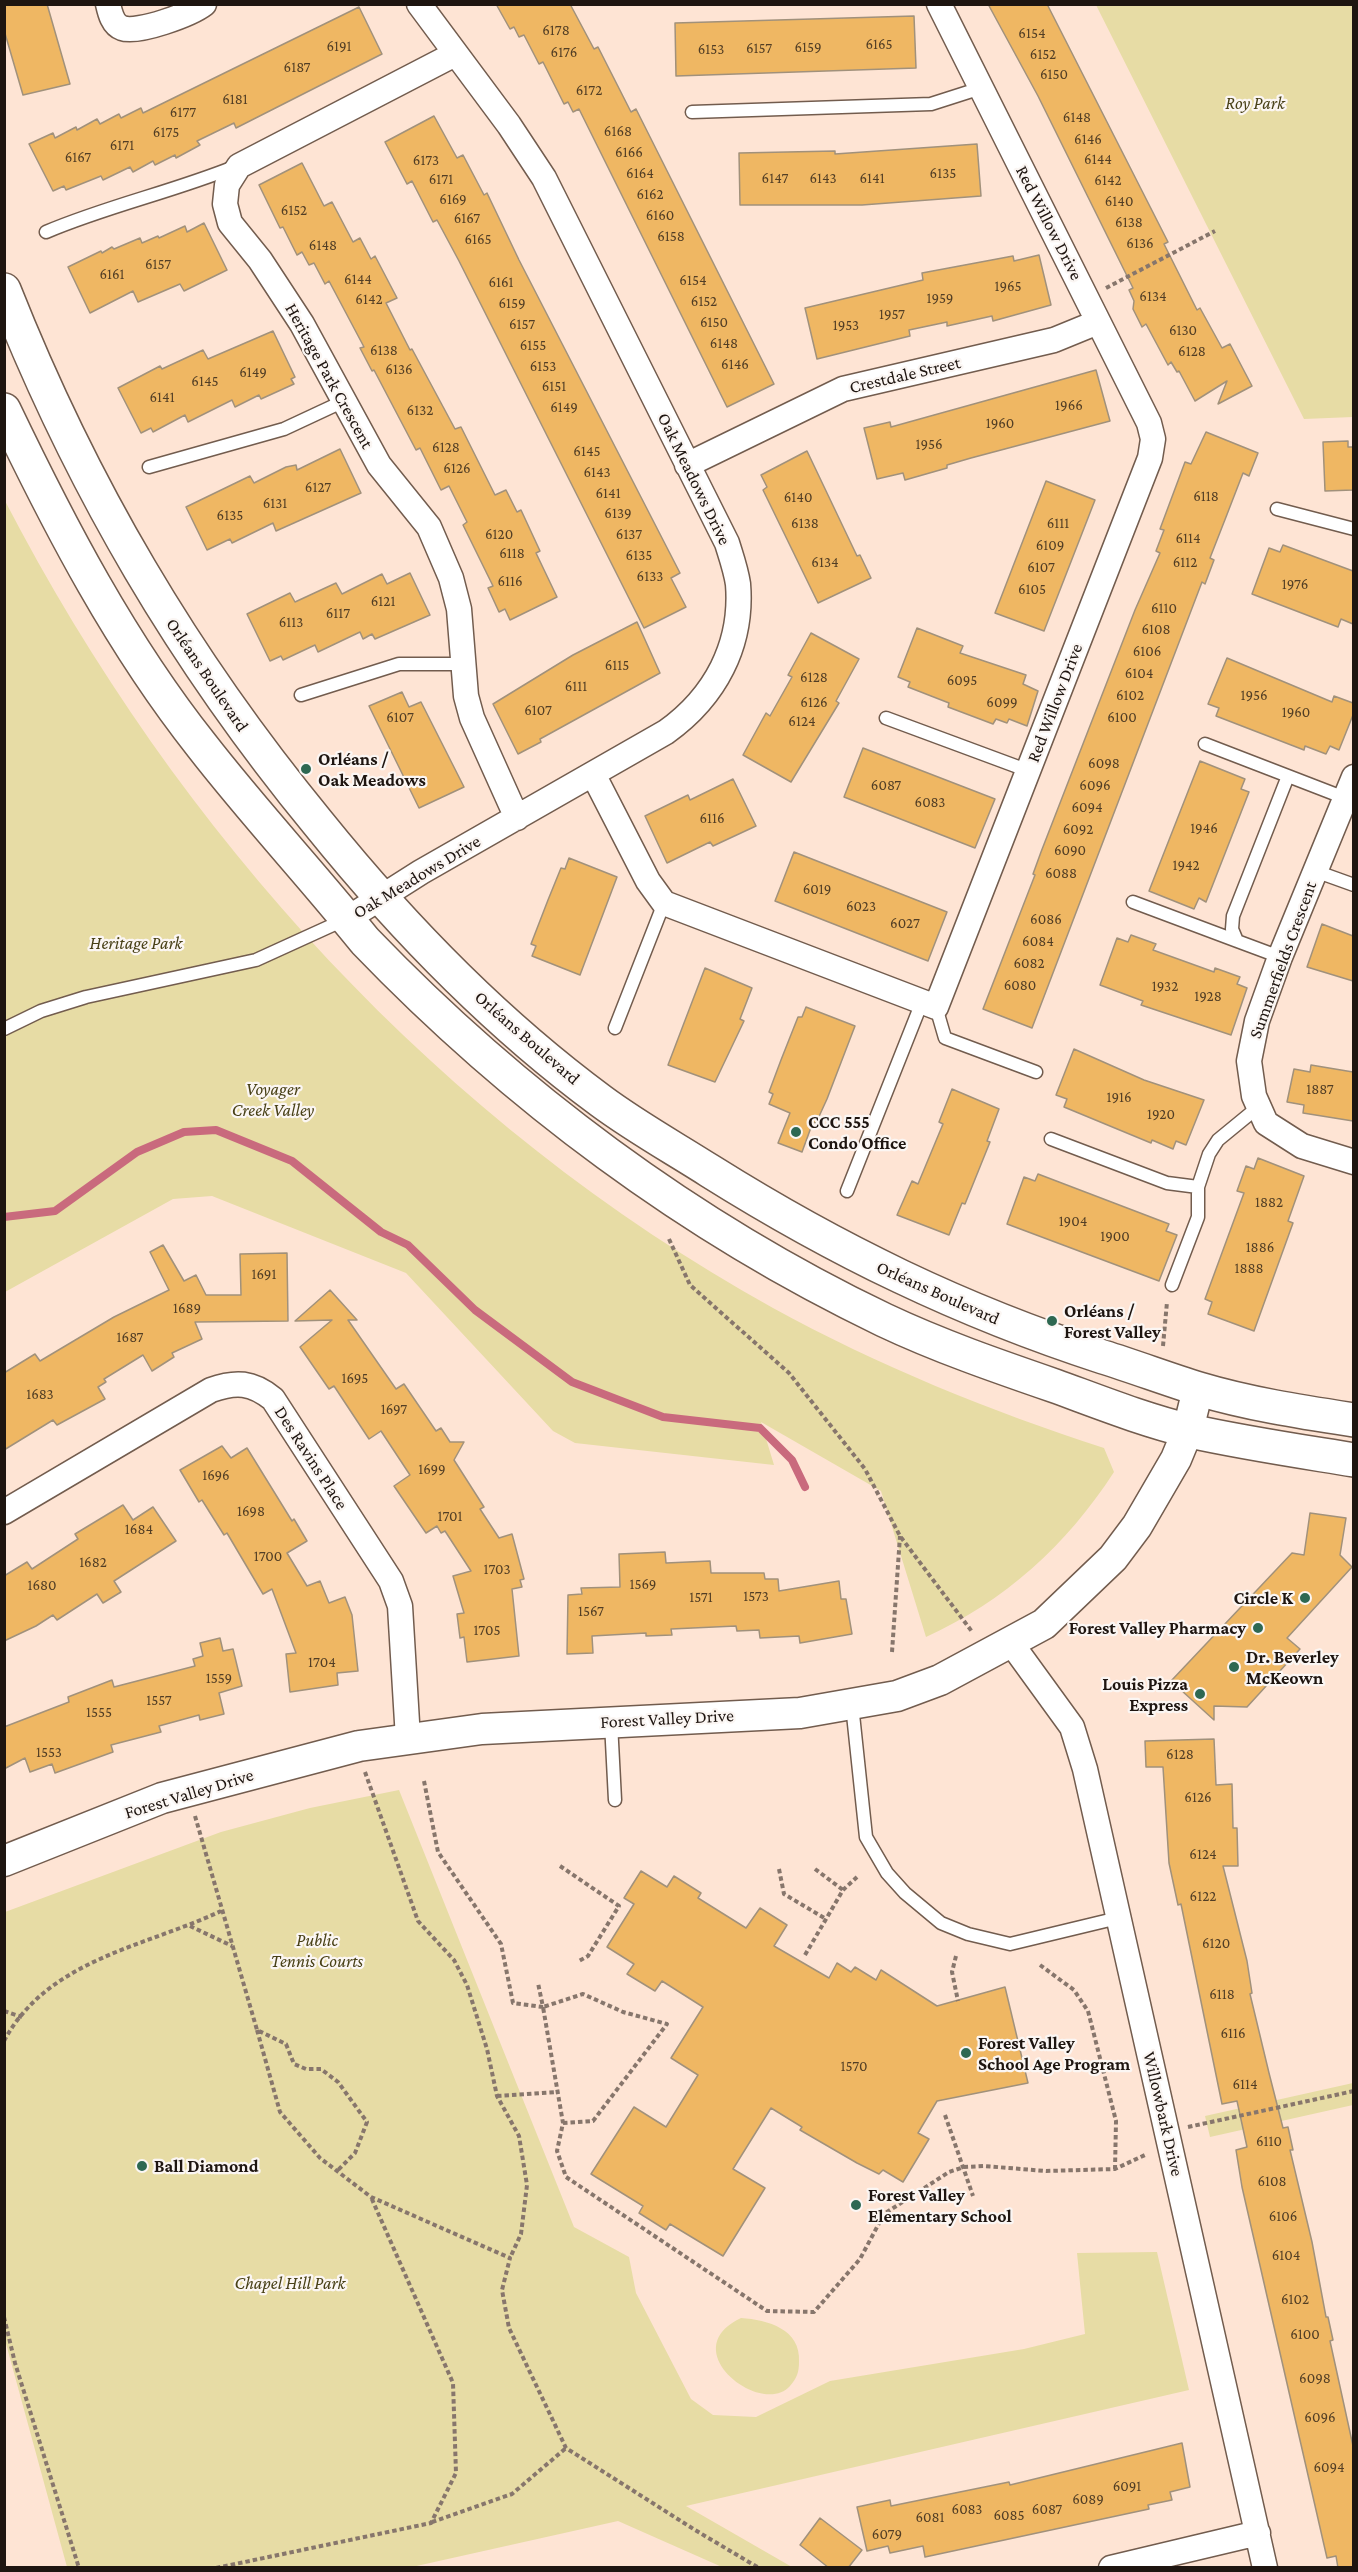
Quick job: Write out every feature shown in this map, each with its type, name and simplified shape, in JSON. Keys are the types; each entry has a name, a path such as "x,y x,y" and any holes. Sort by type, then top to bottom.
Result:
{"main road":[{"name":"Orléans Boulevard","path":"4,290 60,420 116,531 151,591 217,692 257,747 379,897 448,969 537,1049 602,1102 784,1217 897,1277 997,1320 1198,1389 1276,1407 1353,1420"},
{"path":"4,410 82,563 155,681 201,746 392,969 508,1075 617,1161 720,1229 832,1293 938,1343 993,1365 1188,1430 1353,1460"}],"street":[{"path":"108,4 115,22 122,28 134,30 149,27 204,4"},
{"name":"Oak Meadows Drive","path":"347,919 379,897 687,717 714,685 728,659 736,630 738,582 727,543 544,178 509,125 419,4"},
{"name":"Red Willow Drive","path":"929,1004 1029,771 1150,458 1153,439 1149,423 939,4"},
{"path":"239,166 455,54"},
{"name":"Heritage Park Crescent","path":"239,166 227,185 225,204 230,223 260,260 302,324 379,465 429,527 451,578 459,609 466,696 472,718 517,818"},
{"name":"Crestdale Street","path":"687,465 843,389 1054,340 1098,322"},
{"path":"593,774 648,881 664,903 929,1004"},
{"name":"Summerfields Crescent","path":"1257,1108 1249,1061 1252,1041 1280,957 1349,787"},
{"path":"1257,1108 1266,1123 1302,1146 1353,1162"},
{"name":"Des Ravins Place","path":"4,1512 211,1390 229,1383 258,1387 273,1399 391,1581 400,1606 408,1739"},
{"name":"Forest Valley Drive","path":"4,1861 186,1791 359,1746 482,1729 800,1713 852,1706 897,1696 929,1684 1000,1649 1044,1624 1113,1558 1137,1526 1172,1468 1188,1430 1198,1389"},
{"name":"Willowbark Drive","path":"1000,1649 1072,1727 1085,1768 1265,2568"},
{"path":"1111,2568 1258,2533"}],"lane":[{"path":"692,112 931,104 981,88"},
{"path":"46,232 85,215 181,188 239,166"},
{"path":"149,466 284,429 344,401"},
{"path":"1277,509 1353,529"},
{"path":"301,695 399,664 463,664"},
{"path":"886,718 1029,771"},
{"path":"1205,744 1288,776 1349,787"},
{"path":"1237,941 1232,929 1233,916 1288,776"},
{"path":"1316,871 1353,885"},
{"path":"1133,902 1280,957"},
{"path":"615,1028 664,903"},
{"path":"4,1029 41,1011 86,997 256,960 347,919"},
{"path":"929,1004 945,1038 1036,1071"},
{"path":"847,1191 929,1004"},
{"path":"1172,1285 1198,1217 1198,1187 1209,1154 1218,1140 1257,1108"},
{"path":"1051,1139 1167,1183 1198,1187"},
{"path":"852,1706 866,1838 887,1873 905,1893 941,1923 968,1934 1010,1944 1118,1918"},
{"path":"611,1722 615,1800"}],"path":[{"path":"1086,297 1215,231"},
{"path":"669,1239 690,1286 789,1373 865,1468 900,1536 1000,1649"},
{"path":"1163,1346 1167,1294 1172,1285"},
{"path":"892,1652 900,1536"},
{"path":"365,1772 418,1921 454,1960 467,1985 487,2049 497,2096 519,2136 527,2185 520,2234 510,2258 502,2290 510,2328 566,2448 759,2568"},
{"path":"424,1781 438,1852 501,1944 513,2003 543,2007 583,1994 623,2012 667,2024 593,2121 563,2123"},
{"path":"186,1791 201,1831 221,1911 280,2112 320,2158 371,2197 510,2258"},
{"path":"561,1866 619,1906 588,1956 579,1961"},
{"path":"779,1869 784,1894 826,1919"},
{"path":"815,1869 843,1890"},
{"path":"805,1954 843,1890 857,1877"},
{"path":"4,2041 22,2017 55,1983 87,1964 190,1926 221,1911"},
{"path":"190,1926 232,1946"},
{"path":"957,1956 952,1972 958,2001"},
{"path":"1040,1965 1074,1990 1088,2011 1116,2121 1115,2169"},
{"path":"538,1983 563,2123 556,2151 566,2177 767,2311 814,2312 860,2259 884,2214 949,2172 964,2167 1046,2171 1115,2169 1169,2138 1353,2091"},
{"path":"4,2011 22,2017"},
{"path":"257,2030 286,2044 294,2064 306,2069 321,2069 338,2082 367,2122 355,2153 337,2171"},
{"path":"497,2096 556,2092"},
{"path":"945,2115 974,2196"},
{"path":"371,2197 453,2383 456,2473 431,2523"},
{"path":"4,2318 15,2363 79,2568"},
{"path":"216,2568 431,2523 512,2494 566,2448"}],"green space":[{"name":"Roy Park","path":"1096,5 1353,5 1353,417 1304,419"},
{"name":"Heritage Park","path":"4,499 73,623 151,741 236,854 329,960 429,1059 537,1151 651,1234 773,1308 853,1349 936,1386 1019,1419 1104,1448 1114,1472 1075,1524 1032,1569 982,1606 926,1637 881,1491 761,1422 774,1465 575,1443 553,1431 406,1273 212,1196 173,1199 5,1292"},
{"name":"Chapel Hill Park","path":"399,1790 574,2227 629,2257 636,2293 691,2399 713,2415 756,2417 830,2381 1024,2349 1085,2334 1077,2253 1157,2252 1189,2390 686,2506 792,2567 722,2567 618,2521 412,2567 67,2567 5,2340 5,1912 221,1832 310,1808"},
{"path":"1353,2083 1353,2105 1210,2137 1205,2116"},
{"path":"741,2318 772,2324 781,2328 795,2341 799,2362 796,2378 790,2386 777,2394 761,2393 744,2387 730,2376 719,2362 716,2347 722,2331"}],"building":[{"path":"4,4 47,4 70,84 23,95 4,30"},
{"path":"496,4 570,4 594,49 598,47 631,112 636,109 774,384 727,407 579,109 573,112 568,102 564,104 543,62 539,64 524,35 519,37 514,27 510,29"},
{"path":"988,4 1047,4 1168,242 1164,244 1197,310 1200,308 1222,348 1230,344 1252,386 1218,404 1227,381 1195,401 1179,371 1177,372 1171,362 1168,365 1146,324 1142,327 1133,309 1134,301 1129,290 1133,288 1038,96"},
{"path":"359,7 382,54 236,128 234,123 197,141 200,145 176,158 175,155 155,165 153,161 133,172 130,167 103,180 101,176 66,190 64,186 53,191 29,144 53,133 55,138 76,127 77,130 97,119 100,124 119,114 121,118 141,108 143,113"},
{"path":"914,16 916,68 676,76 675,23"},
{"path":"434,116 457,158 463,155 484,195 487,193 519,260 680,573 671,578 686,607 644,628 459,261 437,220 433,222 412,181 407,184 385,142"},
{"path":"977,144 981,196 862,205 740,205 739,153 835,151 835,154"},
{"path":"302,163 324,206 332,202 353,242 360,238 371,259 375,256 397,298 386,303 410,350 412,349 455,429 461,427 495,495 506,490 517,512 521,510 540,551 536,553 557,597 510,620 505,609 499,612 488,588 493,586 463,525 467,522 449,486 441,490 420,448 416,450 374,370 372,371 360,348 364,347 329,281 325,284 314,263 309,265 302,252 297,255 283,227 280,228 259,185"},
{"path":"204,223 227,270 184,291 180,284 138,302 133,291 90,313 68,267 112,247 114,249 140,238 142,243 185,226 187,232"},
{"path":"1039,255 1051,305 993,321 992,316 947,326 947,322 909,330 910,336 817,359 805,308 923,280 922,273 1013,256 1014,261"},
{"path":"273,331 295,377 291,379 294,384 261,399 259,395 235,407 232,400 188,422 185,415 153,432 151,428 141,433 118,388 160,366 162,369 203,350 208,359"},
{"path":"1096,370 1110,421 971,458 947,465 947,468 905,480 903,473 877,479 864,428 890,422 891,427"},
{"path":"1206,432 1258,453 1249,476 1243,473 1210,558 1214,560 1205,584 1202,582 1032,1028 983,1009 1035,875 1033,874 1041,852 1135,610 1160,553 1156,551 1164,530 1160,529 1185,462 1191,464"},
{"path":"1348,441 1348,447 1353,447 1353,490 1325,491 1323,442"},
{"path":"340,449 361,493 276,531 273,523 232,543 230,539 207,550 186,507 250,476 254,483 286,467 296,465 297,470"},
{"path":"807,451 857,556 860,555 871,578 818,603 763,490 767,487 761,475"},
{"path":"1046,481 1095,500 1044,631 995,613"},
{"path":"1283,545 1353,571 1353,624 1341,619 1338,627 1252,594 1269,548 1280,552"},
{"path":"410,573 430,615 375,639 372,634 363,639 360,632 318,652 315,645 283,660 281,656 270,661 247,614 290,593 295,602 336,583 342,594 382,574 387,584"},
{"path":"637,622 660,673 540,739 541,742 518,754 493,704 573,655"},
{"path":"917,628 963,646 960,653 1026,675 1023,684 1038,691 1027,726 1009,719 1007,723 996,719 993,724 948,707 949,703 908,687 910,682 898,677"},
{"path":"811,633 859,659 836,701 839,703 791,782 743,755 766,713 770,716 792,677 788,675"},
{"path":"1227,658 1332,702 1334,696 1353,703 1353,715 1339,750 1330,746 1326,754 1305,746 1304,750 1216,716 1219,708 1208,704"},
{"path":"402,692 409,707 421,702 464,787 419,808 369,706"},
{"path":"863,748 995,799 975,848 844,797"},
{"path":"1200,761 1245,779 1241,789 1249,792 1206,902 1199,898 1194,909 1149,891"},
{"path":"733,779 756,826 713,846 710,842 667,863 645,816 688,795 690,800"},
{"path":"794,852 947,912 928,961 775,901"},
{"path":"569,858 617,877 580,975 532,956 536,946 531,944 561,868 565,869"},
{"path":"1322,924 1353,936 1353,981 1307,967"},
{"path":"1131,935 1156,944 1153,950 1214,972 1215,968 1240,977 1237,984 1247,988 1231,1035 1141,1005 1143,1001 1100,985 1117,938 1128,942"},
{"path":"705,968 752,988 740,1019 744,1021 715,1082 668,1065"},
{"path":"806,1007 855,1026 827,1099 816,1123 813,1122 802,1152 778,1143 790,1113 769,1104 773,1094 769,1092 798,1017 802,1017"},
{"path":"1074,1049 1144,1080 1204,1100 1186,1145 1176,1141 1173,1149 1152,1140 1151,1143 1064,1107 1067,1099 1056,1095"},
{"path":"1311,1065 1353,1072 1353,1121 1303,1113 1304,1105 1287,1102 1294,1069 1310,1072"},
{"path":"952,1089 999,1109 987,1141 990,1142 965,1204 962,1203 949,1235 897,1215 912,1181 918,1184 943,1124 939,1122"},
{"path":"1258,1158 1304,1176 1288,1221 1293,1223 1254,1331 1208,1314 1212,1302 1205,1299 1244,1193 1237,1191 1246,1166 1254,1169"},
{"path":"1038,1174 1169,1224 1166,1231 1177,1235 1159,1281 1007,1224 1024,1177 1035,1181"},
{"path":"163,1245 184,1281 196,1275 206,1295 241,1295 240,1254 287,1253 288,1321 195,1322 202,1339 172,1353 174,1357 152,1371 143,1355 104,1379 106,1382 98,1387 105,1399 57,1425 53,1420 4,1450 4,1373 35,1354 40,1361 114,1317 169,1290 150,1252"},
{"path":"330,1290 357,1320 348,1320 396,1389 404,1384 436,1431 441,1428 450,1442 464,1442 454,1460 484,1507 480,1509 499,1538 512,1534 524,1579 520,1580 522,1587 512,1589 519,1656 467,1662 464,1637 460,1638 457,1614 464,1613 453,1576 471,1571 445,1531 441,1533 437,1526 426,1533 394,1486 410,1475 381,1431 369,1439 334,1386 329,1389 300,1347 332,1320 295,1321"},
{"path":"222,1446 231,1458 247,1448 292,1521 294,1519 307,1541 287,1553 307,1586 320,1581 329,1603 345,1597 352,1615 358,1671 337,1673 338,1685 290,1692 286,1654 296,1653 272,1589 263,1594 227,1533 224,1535 202,1500 199,1502 180,1470"},
{"path":"123,1505 133,1520 153,1507 176,1541 114,1581 121,1592 103,1603 97,1594 57,1620 53,1615 4,1641 4,1576 27,1562 32,1569 78,1539 75,1534"},
{"path":"1310,1513 1346,1518 1340,1555 1352,1567 1287,1638 1300,1649 1247,1707 1214,1706 1214,1720 1171,1681 1292,1553 1304,1555"},
{"path":"665,1552 666,1563 710,1561 711,1573 764,1573 765,1579 778,1579 779,1591 839,1581 841,1599 846,1599 852,1634 800,1643 799,1636 760,1638 759,1630 737,1631 736,1626 671,1629 672,1635 646,1636 646,1633 592,1636 593,1653 567,1654 568,1595 582,1594 581,1588 620,1587 619,1554"},
{"path":"220,1638 223,1651 233,1649 242,1686 219,1693 224,1714 200,1720 199,1715 159,1726 161,1732 111,1745 113,1752 55,1773 52,1764 30,1772 25,1758 4,1769 4,1727 69,1702 68,1697 112,1680 114,1687 195,1666 193,1659 203,1656 200,1643"},
{"path":"1214,1739 1216,1785 1232,1784 1233,1828 1237,1828 1238,1866 1223,1866 1247,1961 1252,1993 1250,1994 1269,2073 1283,2128 1288,2127 1293,2150 1290,2150 1333,2340 1330,2341 1353,2446 1353,2568 1338,2568 1336,2556 1327,2558 1242,2187 1236,2150 1247,2147 1237,2101 1222,2104 1181,1904 1178,1905 1169,1863 1163,1767 1146,1767 1145,1741"},
{"path":"641,1871 667,1887 674,1876 701,1893 698,1898 746,1928 760,1908 787,1925 774,1946 829,1978 837,1963 851,1972 855,1967 876,1980 881,1970 937,2006 1005,1987 1028,2083 937,2101 918,2133 929,2139 903,2182 883,2170 879,2174 857,2163 800,2130 802,2127 771,2108 733,2169 765,2188 723,2256 670,2224 666,2230 639,2213 643,2206 591,2174 634,2107 666,2127 698,2075 671,2058 703,2007 662,1981 655,1991 627,1974 634,1964 607,1947 634,1904 624,1898"},
{"path":"1182,2443 1190,2487 1170,2492 1172,2500 1148,2505 1149,2509 925,2557 923,2546 890,2553 888,2546 867,2551 857,2507 890,2500 891,2506 1009,2482 1010,2485"},
{"path":"820,2518 862,2550 848,2568 829,2568 800,2545"}],"waterway":[{"path":"4,1217 55,1211 137,1152 184,1132 216,1130 292,1161 381,1232 408,1245 475,1310 572,1382 663,1417 760,1428 792,1460 805,1487"}],"place":[{"name":"Orléans / Oak Meadows","path":"306,769"},
{"name":"CCC 555 Condo Office","path":"796,1132"},
{"name":"Orléans / Forest Valley","path":"1052,1321"},
{"name":"Circle K","path":"1305,1598"},
{"name":"Forest Valley Pharmacy","path":"1258,1628"},
{"name":"Dr. Beverley McKeown","path":"1234,1667"},
{"name":"Louis Pizza Express","path":"1200,1694"},
{"name":"Forest Valley School Age Program","path":"966,2053"},
{"name":"Ball Diamond","path":"142,2166"},
{"name":"Forest Valley Elementary School","path":"856,2205"}],"park label":[{"name":"Voyager Creek Valley","path":"273,1099"},
{"name":"Public Tennis Courts","path":"317,1950"}]}
